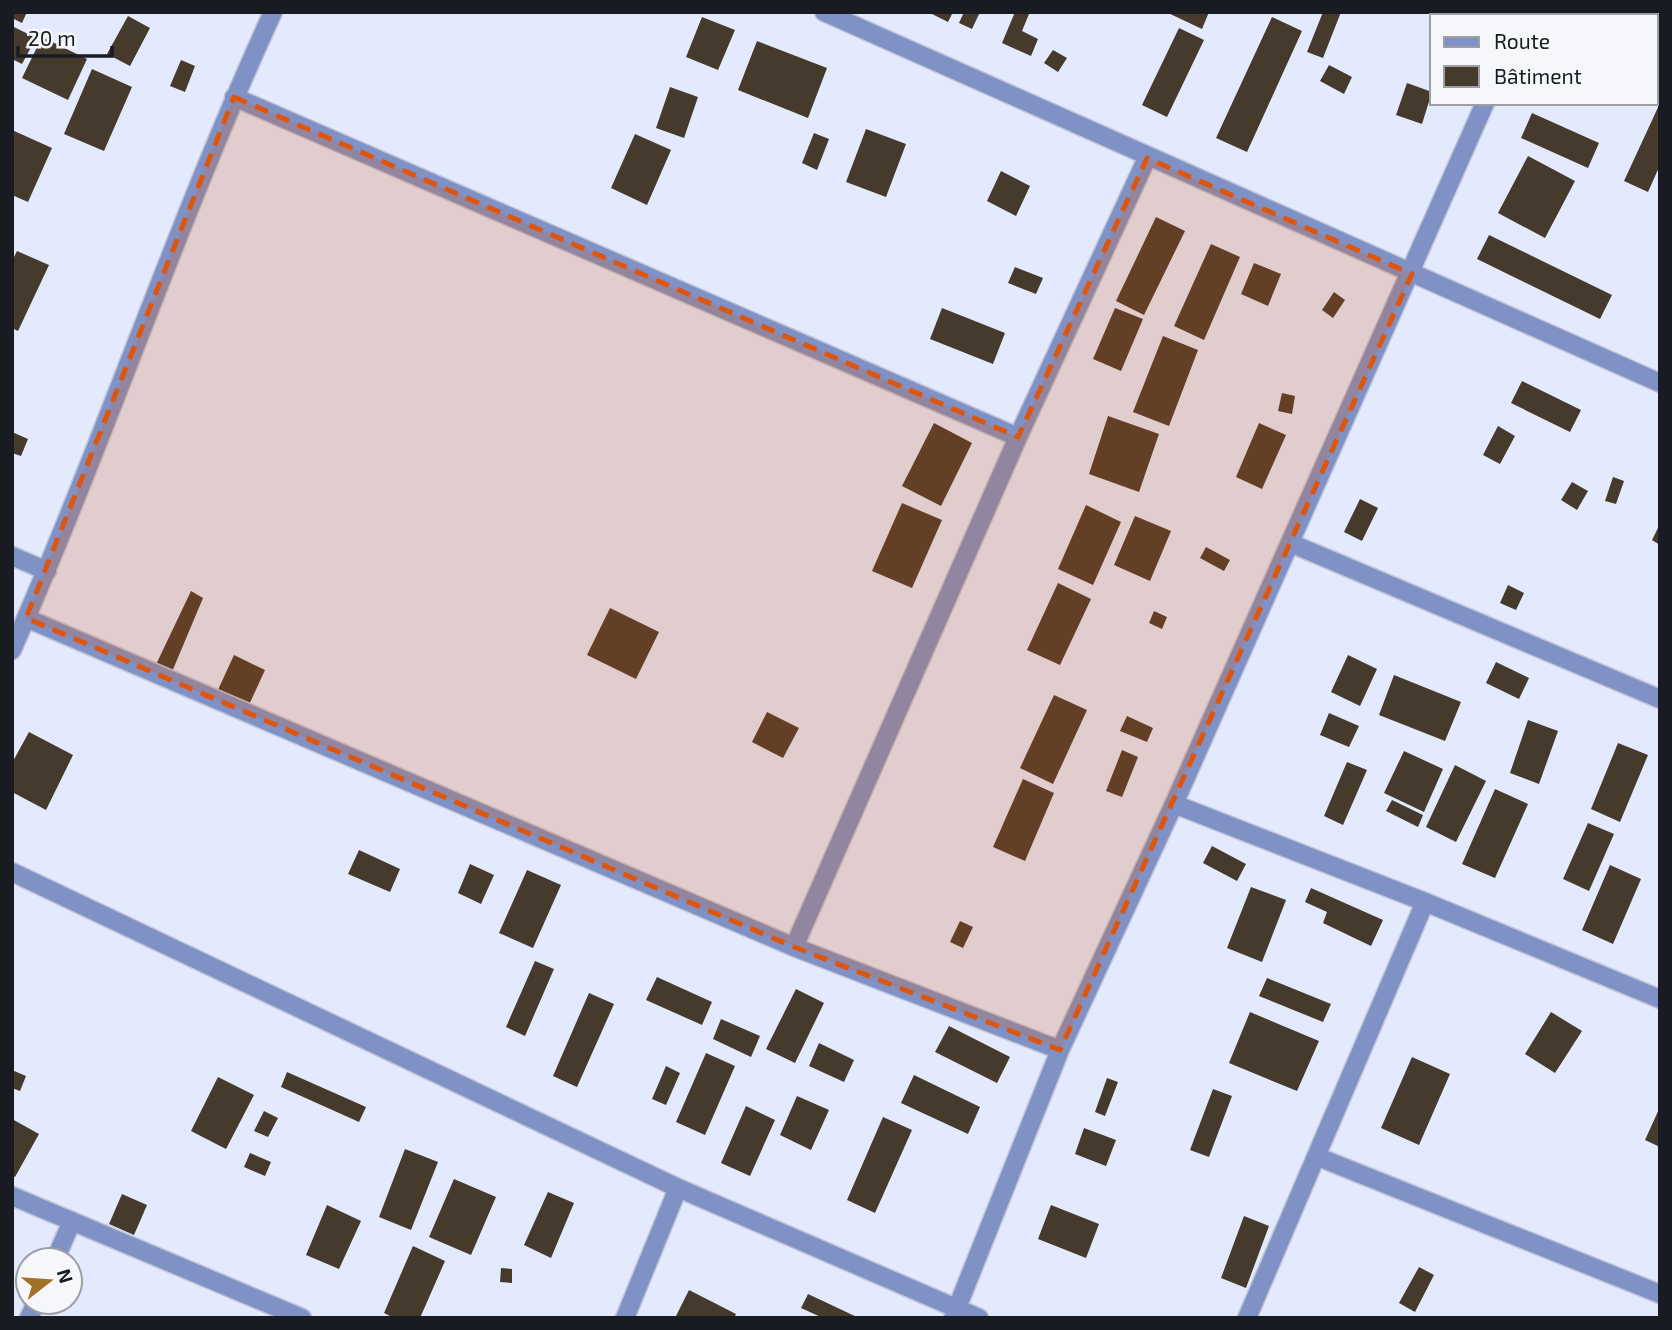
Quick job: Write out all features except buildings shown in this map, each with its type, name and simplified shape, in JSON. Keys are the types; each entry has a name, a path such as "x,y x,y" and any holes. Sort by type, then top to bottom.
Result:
{"street":[{"path":"12,650 47,571 234,97 273,12"},
{"path":"824,12 1147,158 1660,383"},
{"path":"234,97 1018,437"},
{"path":"955,1312 1060,1049 1174,804 1412,274 1484,105"},
{"path":"794,947 1018,437 1147,158"},
{"path":"1290,543 1660,699"},
{"path":"12,556 47,571"},
{"path":"26,618 794,947 1060,1049"},
{"path":"1174,804 1425,902 1660,999"},
{"path":"12,872 678,1188 955,1312 979,1318"},
{"path":"1247,1318 1425,902"},
{"path":"1318,1157 1660,1294"},
{"path":"625,1318 678,1188"},
{"path":"12,1196 302,1318"},
{"path":"61,1246 72,1221"}],"highlighted area":[{"path":"234,97 1018,437 1147,158 1412,274 1060,1050 794,947 26,618"}]}
